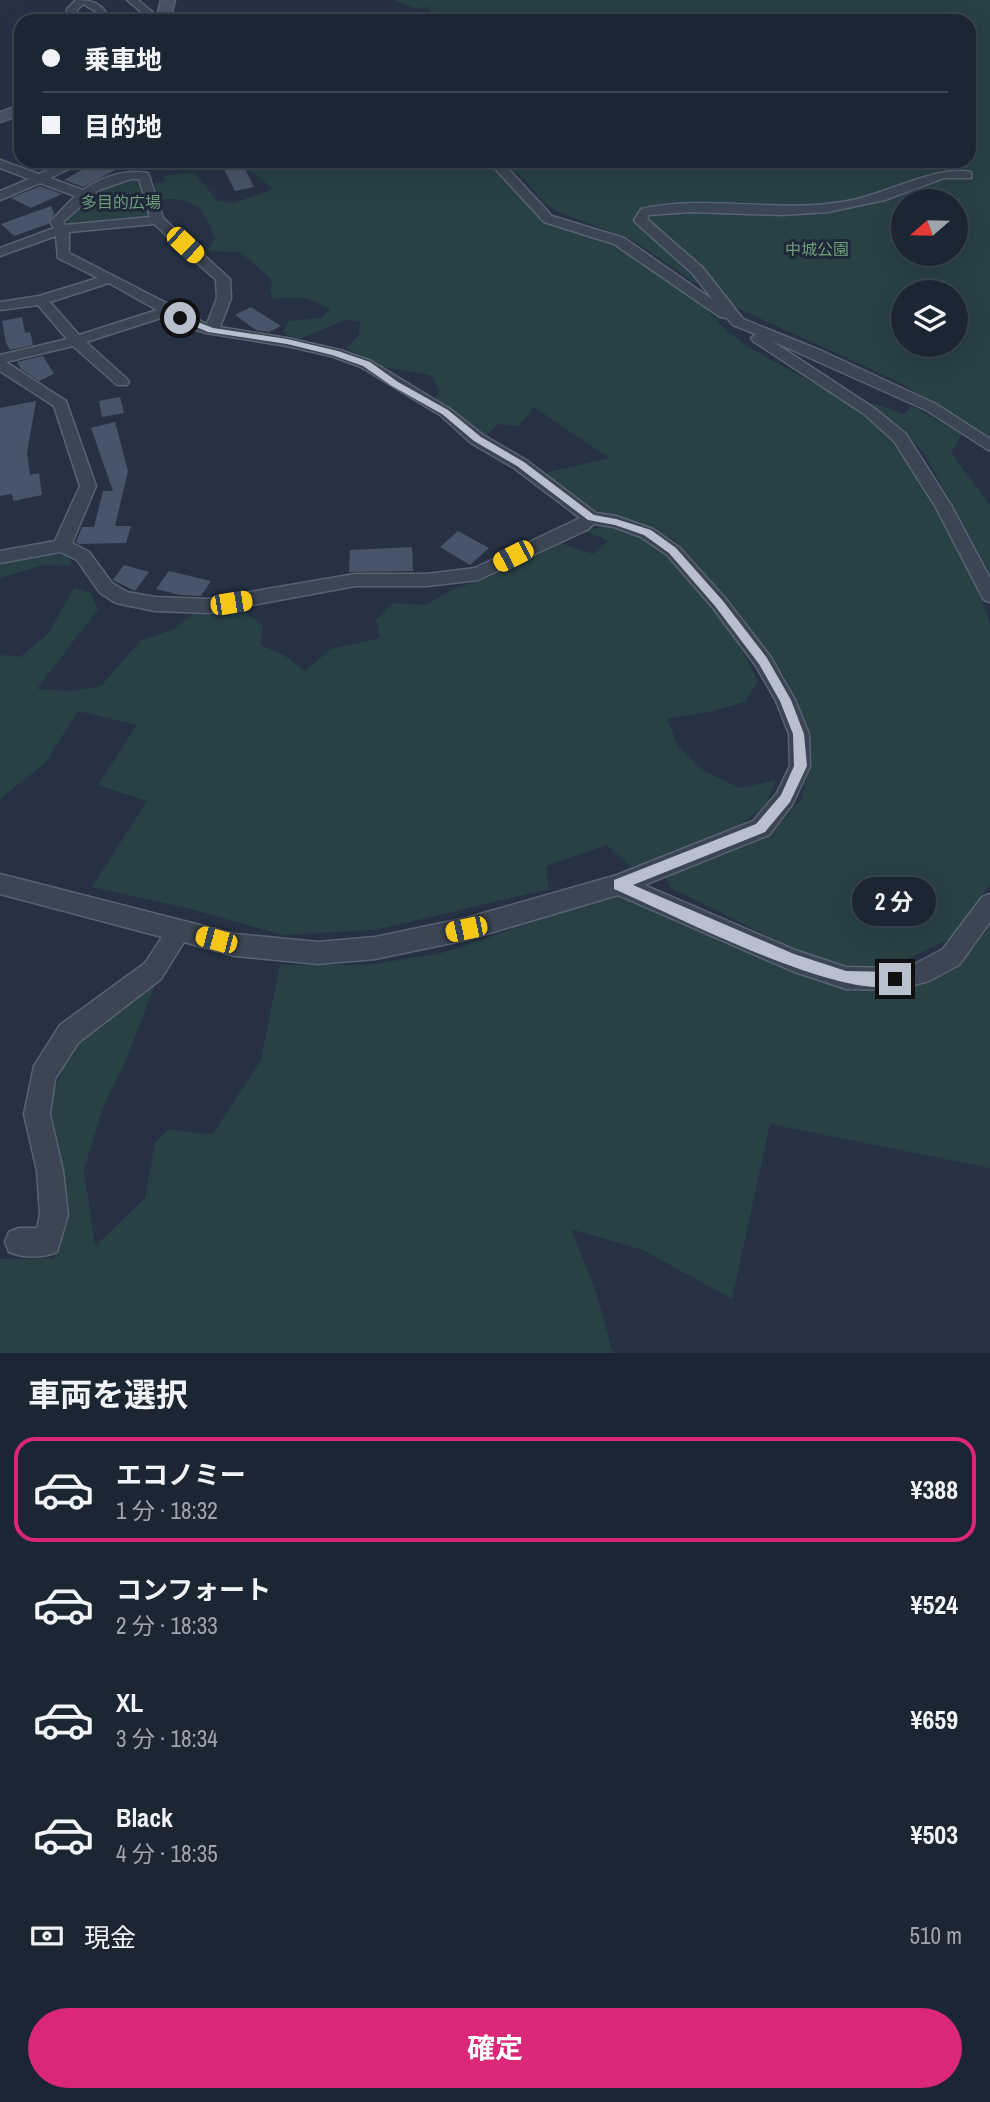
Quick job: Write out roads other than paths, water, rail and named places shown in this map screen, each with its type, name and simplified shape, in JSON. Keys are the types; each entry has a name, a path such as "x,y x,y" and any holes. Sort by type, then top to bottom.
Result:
{"street":[{"path":"71,14 72,9 82,0 101,10 102,14"},
{"path":"132,0 151,14"},
{"path":"0,163 82,194"},
{"path":"0,196 63,168"},
{"path":"501,168 548,219 619,241 776,351 869,411 900,438 943,505 990,595"},
{"path":"0,884 235,945 318,953 375,948 466,929 619,885 761,828 786,799 800,766 799,734 785,700 763,661 719,603 673,551 648,533 616,522 591,518 520,464 477,439 445,412 366,364 335,353 287,342 211,330 167,311 111,278 63,255 62,229 56,222 82,194 130,173 144,176 157,220 205,264 219,272 224,281 221,316 211,330"},
{"path":"967,174 938,174 912,187 825,209 694,206 645,212 640,220 698,271 738,322 817,354 931,407 990,446"},
{"path":"0,253 62,229 157,220"},
{"path":"0,306 41,300 111,278"},
{"path":"41,300 76,341 122,382"},
{"path":"0,359 76,341 167,311"},
{"path":"0,365 61,404 72,432 88,486 62,546"},
{"path":"0,557 62,546 83,555 106,588 122,598 155,604 209,606 355,580 427,580 478,574 580,526 591,518"},
{"path":"619,885 792,960 846,978 895,979 921,973 951,957 990,904"},
{"path":"19,1242 47,1242 54,1215 50,1171 37,1114 43,1075 69,1034 153,971 179,930"}],"park label":[{"name":"多目的広場","path":"121,202"},
{"name":"中城公園","path":"817,249"}]}
